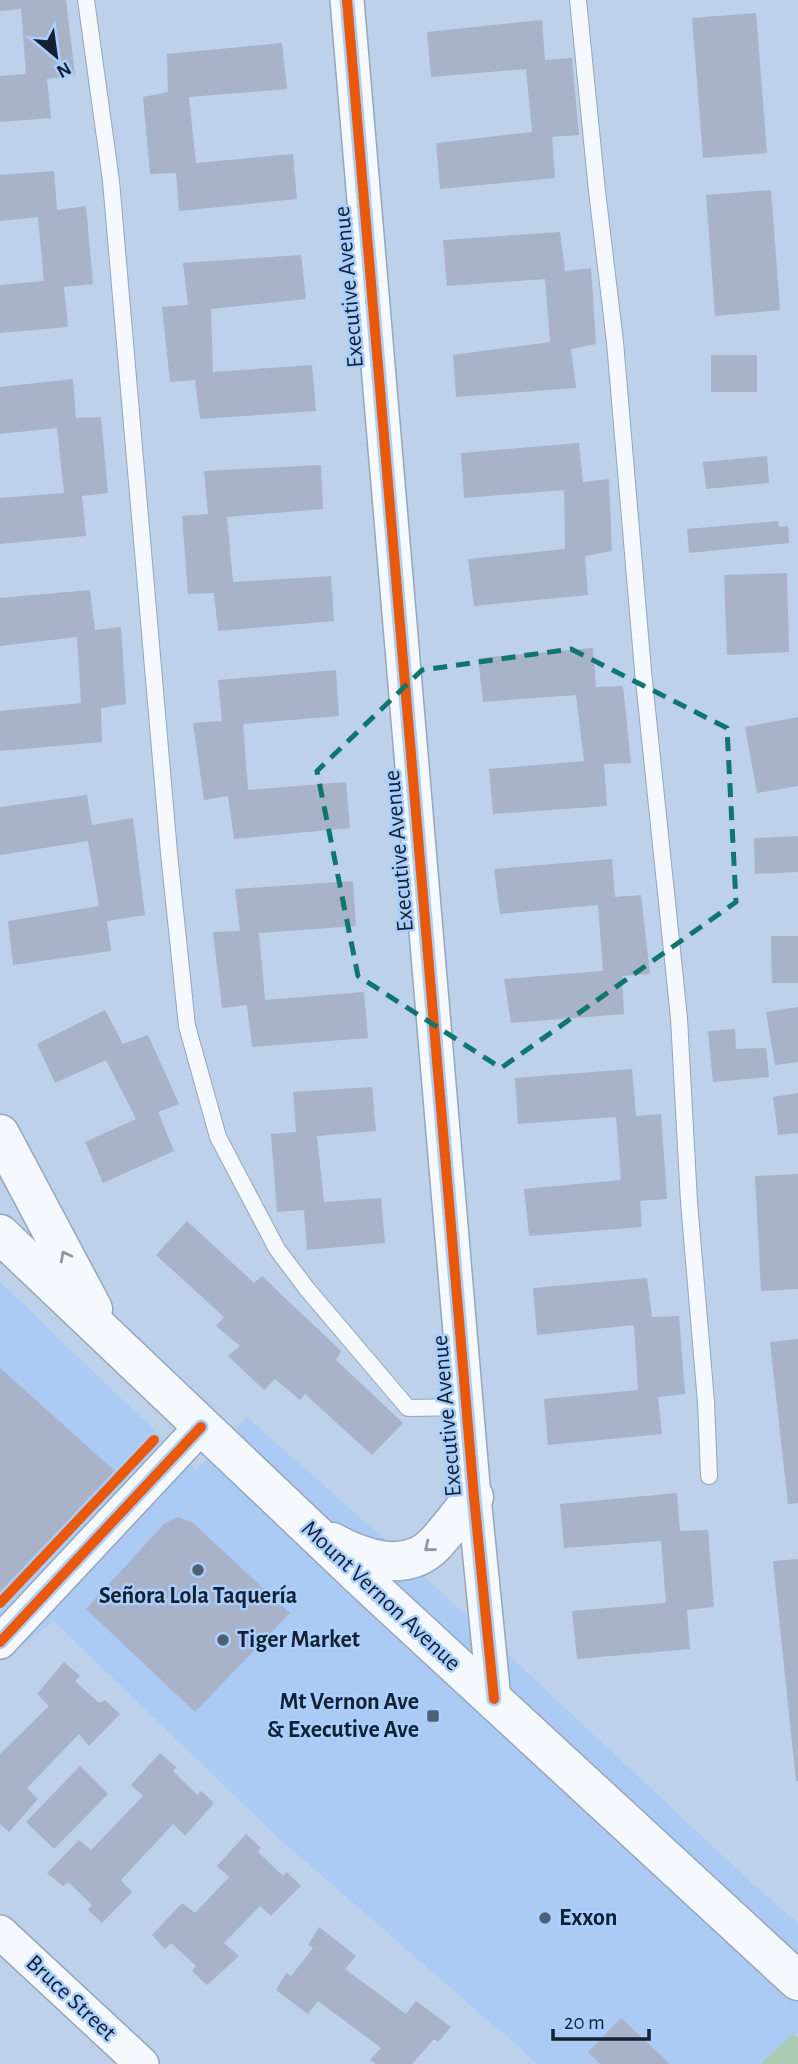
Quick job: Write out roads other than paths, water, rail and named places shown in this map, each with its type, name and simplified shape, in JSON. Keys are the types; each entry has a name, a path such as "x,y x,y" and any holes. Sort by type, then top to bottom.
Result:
{"main road":[{"path":"0,1134 109,1338"},
{"name":"Mount Vernon Avenue","path":"0,1234 310,1530 798,1981"},
{"path":"310,1530 336,1545 373,1560 400,1562 424,1554 435,1545 474,1497"}],"street":[{"name":"Executive Avenue","path":"347,0 474,1497 494,1699"},
{"path":"0,1642 201,1427"},
{"name":"Bruce Street","path":"0,1932 142,2064"}],"lane":[{"path":"86,0 111,181 169,853 187,1026 197,1063 218,1137 277,1249 307,1289 408,1408 468,1407"},
{"path":"578,0 615,342 643,671 679,1018 688,1202 706,1402 709,1476"}],"place":[{"name":"Señora Lola Taquería","path":"198,1570"},
{"name":"Tiger Market","path":"223,1640"},
{"name":"Mt Vernon Ave & Executive Ave","path":"433,1716"},
{"name":"Exxon","path":"545,1918"}]}
